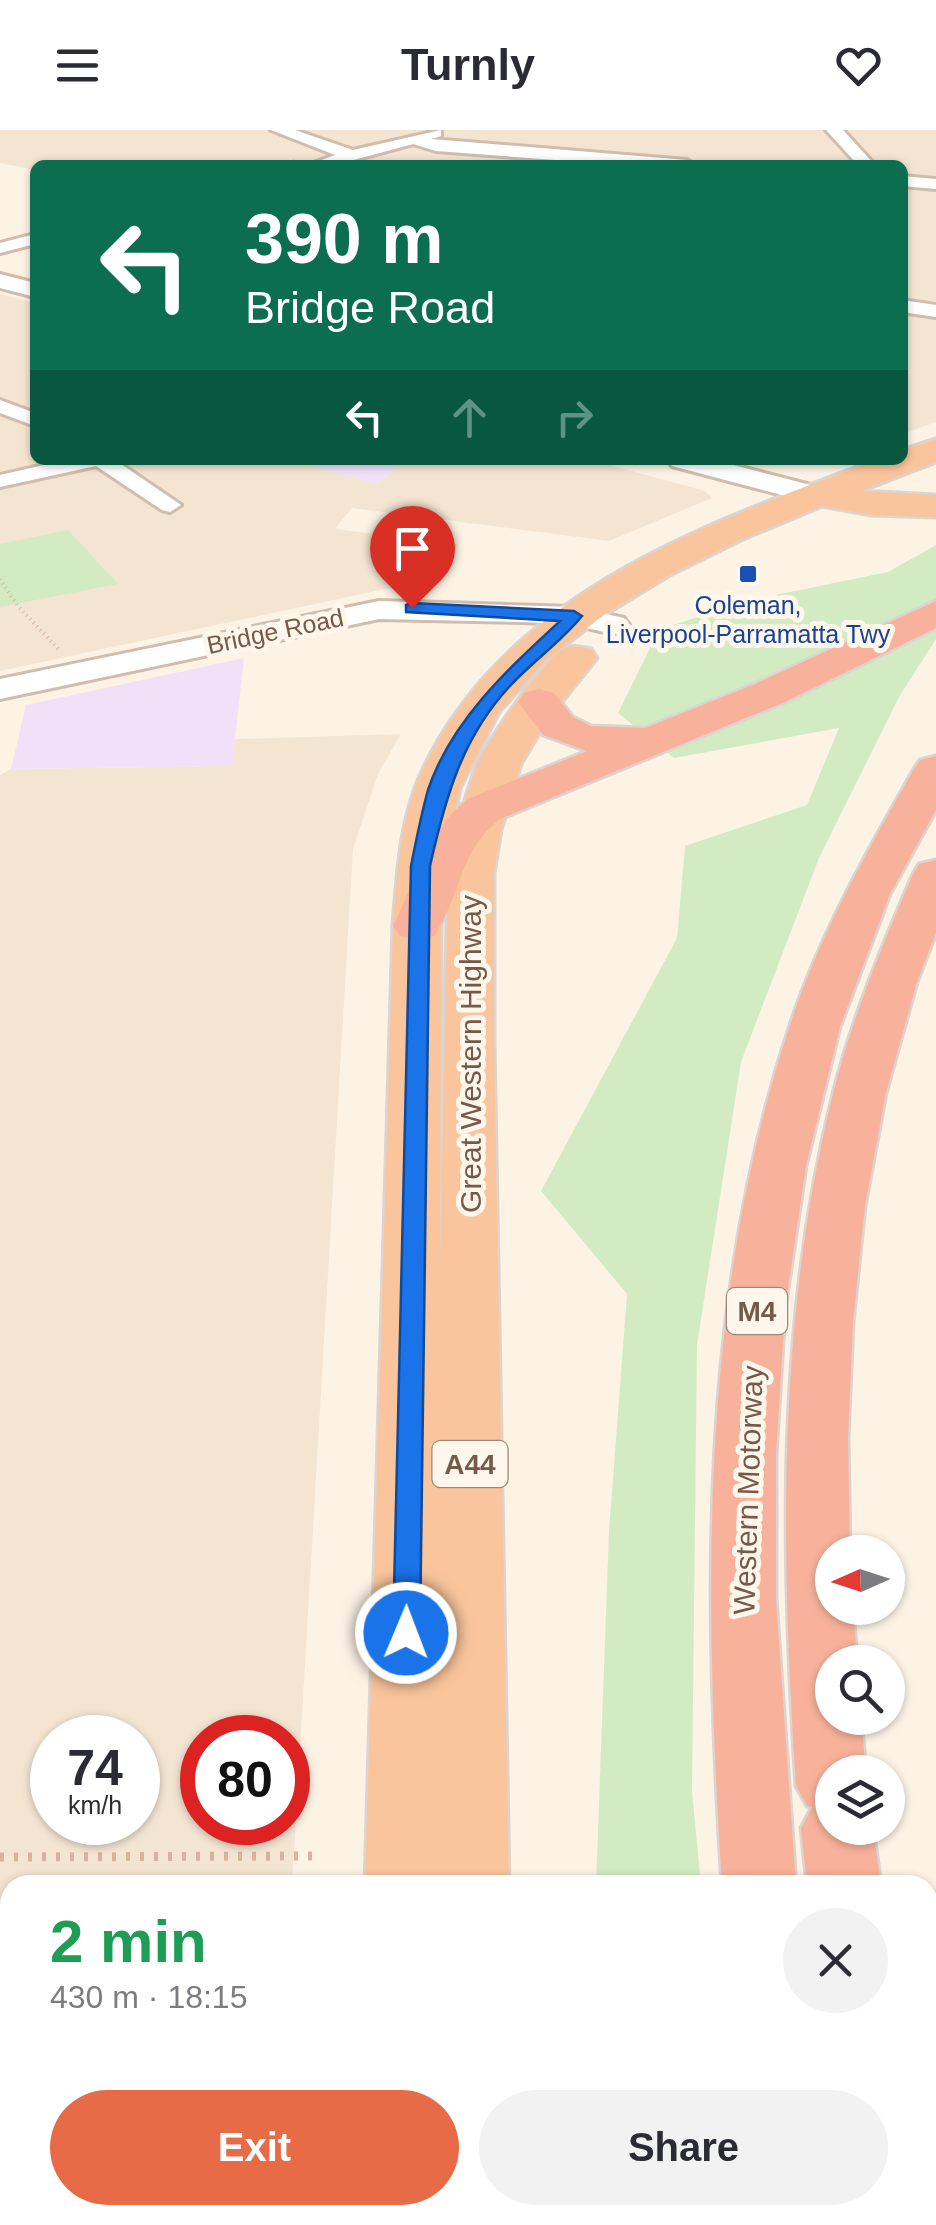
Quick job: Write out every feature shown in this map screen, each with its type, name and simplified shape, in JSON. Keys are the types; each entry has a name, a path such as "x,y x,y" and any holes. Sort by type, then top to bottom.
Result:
{"highway":[{"name":"Great Western Highway","path":"908,460 936,450"},
{"name":"Great Western Highway","path":"402,1875 417,926 420,866 431,811 447,766 502,684 696,546 896,465"},
{"name":"Great Western Highway","path":"472,1875 468,1042 471,872 484,809 498,767 538,702 570,663 594,620 812,523 936,478"},
{"path":"816,495 871,504 936,506"},
{"path":"417,926 428,907 447,844 459,828 484,809 770,693 936,613"},
{"path":"538,702 548,721 564,734 605,742 664,738"},
{"name":"Western Motorway","path":"758,1875 741,1577 747,1416 768,1235 800,1083 838,966 893,843 936,769"},
{"name":"M4","path":"829,1755 818,1562 818,1439 824,1316 835,1219 868,1062 906,943 936,874"},
{"path":"839,1845 843,1875"}],"street":[{"path":"279,130 352,155"},
{"path":"334,160 438,130"},
{"path":"834,130 862,160"},
{"path":"414,140 436,146 621,160"},
{"path":"908,182 936,184"},
{"path":"0,248 30,240"},
{"path":"0,281 30,289"},
{"path":"908,307 936,312"},
{"path":"0,406 30,418"},
{"path":"0,481 75,465"},
{"path":"106,465 170,505"},
{"path":"701,465 816,495"},
{"name":"Bridge Road","path":"0,688 378,610 594,620"}],"path":[{"path":"0,579 16,605 67,659"},
{"path":"0,1857 318,1856"}],"shaded area":[{"path":"0,130 936,130 936,422 908,432 908,160 30,160 30,169 0,163"},
{"path":"0,294 30,302 30,465 312,465 377,484 399,465 609,465 705,491 712,498 609,541 352,508 335,529 457,544 444,575 424,591 390,588 0,671"},
{"path":"307,465 399,465 377,484"},
{"path":"244,658 232,766 11,769 26,705"},
{"path":"401,734 378,774 353,849 302,1715 180,1715 180,1845 294,1845 293,1875 0,1875 0,775 11,769 231,766 234,739"}],"green space":[{"path":"68,530 118,584 0,607 0,544"},
{"path":"936,545 936,639 899,697 819,858 741,1062 697,1345 692,1791 700,1875 596,1875 609,1531 627,1294 541,1191 677,938 685,846 807,805 839,728 674,758 618,713 659,630 741,602 888,572"}],"place":[{"name":"Coleman, Liverpool-Parramatta Twy","path":"748,574"}],"route":[{"path":"406,1633 420,866 431,811 457,748 502,684 574,616 412,608"}]}
